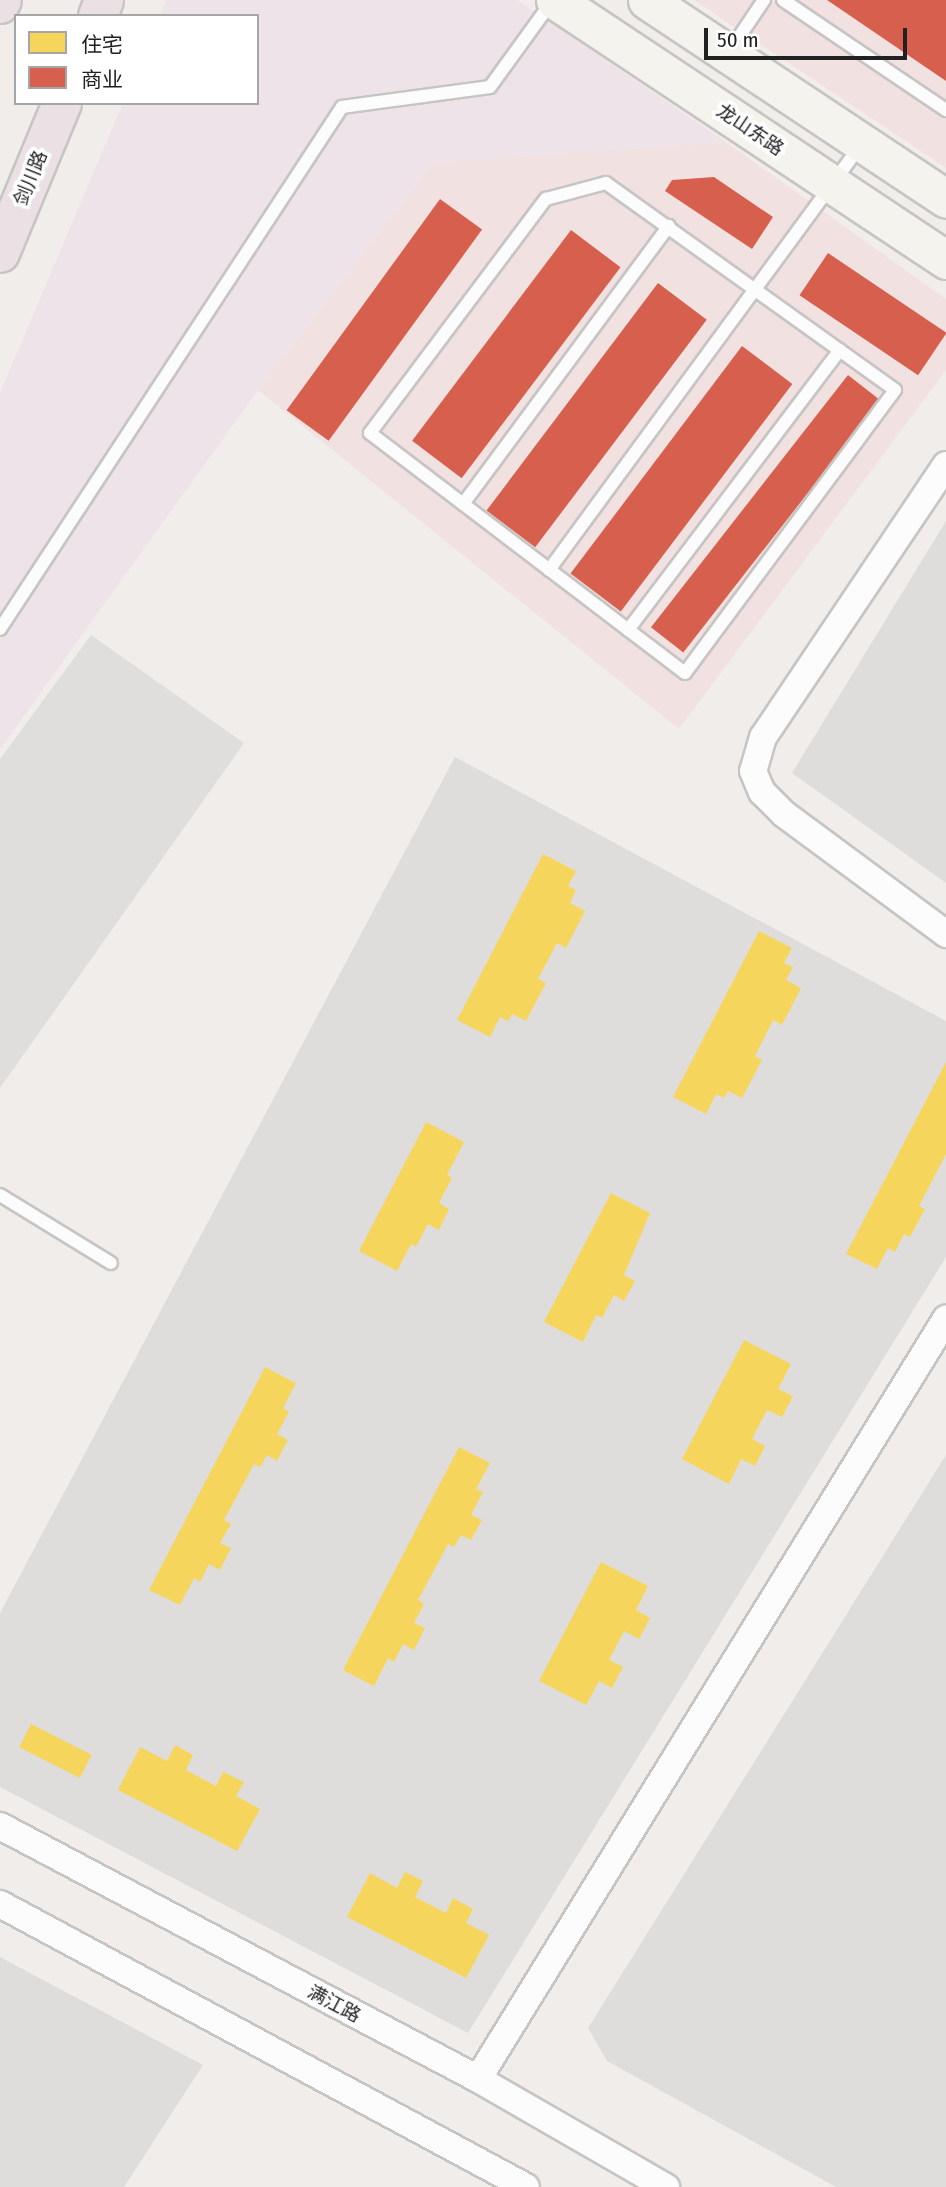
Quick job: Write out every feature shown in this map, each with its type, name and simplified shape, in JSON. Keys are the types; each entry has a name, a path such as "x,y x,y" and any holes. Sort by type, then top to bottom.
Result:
{"highway":[{"name":"剑川路","path":"0,253 61,105"}],"street":[{"name":"龙山东路","path":"554,0 946,260"},
{"path":"647,0 946,199"},
{"path":"946,465 763,737 753,771 762,792 784,814 946,934"},
{"path":"478,2078 946,1319"},
{"name":"满江路","path":"0,1826 478,2078 666,2187"},
{"path":"0,1904 526,2187"}],"lane":[{"path":"0,629 342,107 490,87 554,0"},
{"path":"728,54 764,0"},
{"path":"783,0 946,110"},
{"path":"549,570 758,290 862,143"},
{"path":"606,183 758,290 895,390 685,673 370,433 546,199 606,183"},
{"path":"463,505 669,226"},
{"path":"628,630 840,350"},
{"path":"0,1195 111,1263"}],"shaded area":[{"path":"167,0 517,0 726,142 432,163 258,390 0,749 0,393 122,105 259,105 259,14 161,14"},
{"path":"694,0 946,0 946,168"},
{"path":"726,142 946,299 946,370 679,729 258,390 432,163"},
{"path":"946,521 946,883 792,773"},
{"path":"91,635 244,743 0,1088 0,759"},
{"path":"455,757 946,1021 946,1257 468,2033 0,1787 0,1613"},
{"path":"946,1455 946,2187 836,2187 607,2061 588,2028"},
{"path":"0,1957 203,2065 124,2187 0,2187"}],"building: 住宅":[{"path":"543,854 576,871 568,886 576,890 570,903 585,911 566,948 557,943 538,979 546,983 526,1021 512,1014 508,1021 500,1017 490,1037 457,1020"},
{"path":"759,931 792,948 784,963 793,967 786,980 801,988 782,1025 773,1020 755,1056 762,1060 742,1098 728,1091 724,1098 716,1094 706,1114 673,1097"},
{"path":"946,1062 946,1154 919,1206 925,1209 910,1237 904,1234 895,1252 888,1248 877,1269 846,1254"},
{"path":"426,1122 464,1142 447,1175 452,1178 439,1203 449,1209 439,1230 428,1224 416,1247 411,1244 397,1271 359,1251"},
{"path":"611,1193 650,1213 624,1275 635,1281 624,1301 614,1295 602,1318 596,1315 583,1342 544,1322"},
{"path":"744,1340 791,1364 778,1389 793,1396 782,1417 767,1410 752,1439 765,1446 755,1466 741,1459 729,1484 682,1459"},
{"path":"265,1367 296,1383 283,1408 289,1412 277,1434 288,1440 277,1461 267,1455 260,1467 254,1464 224,1520 231,1524 220,1543 231,1548 220,1570 209,1564 200,1582 194,1578 180,1605 149,1590"},
{"path":"459,1447 490,1463 476,1489 483,1492 471,1515 482,1520 471,1540 461,1535 454,1547 448,1544 418,1600 424,1604 414,1623 425,1628 414,1650 403,1644 394,1662 388,1658 374,1686 343,1670"},
{"path":"601,1562 648,1586 636,1610 650,1618 639,1639 624,1631 609,1660 623,1667 612,1688 599,1681 586,1705 539,1681"},
{"path":"31,1724 92,1755 80,1778 19,1747"},
{"path":"175,1745 193,1755 186,1770 216,1786 223,1772 244,1782 236,1796 260,1809 237,1851 118,1790 140,1747 167,1761"},
{"path":"405,1872 423,1881 415,1897 446,1913 453,1898 473,1909 466,1923 489,1935 466,1978 347,1917 370,1873 397,1888"}],"building: 商业":[{"path":"827,0 946,0 946,81"},
{"path":"714,177 773,217 752,249 665,191 672,180"},
{"path":"440,199 482,230 329,441 287,410"},
{"path":"571,230 621,267 462,478 412,441"},
{"path":"828,253 946,333 918,375 799,295"},
{"path":"658,283 707,320 535,547 486,511"},
{"path":"742,346 792,384 621,612 570,574"},
{"path":"848,375 880,400 683,652 651,627"}]}
